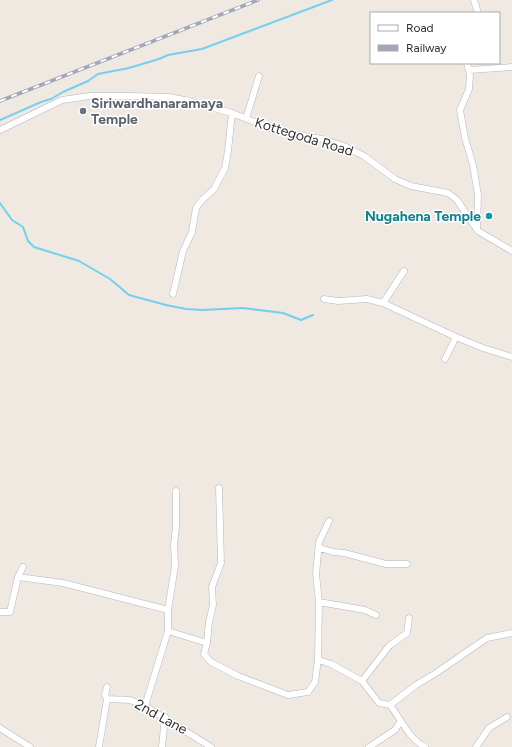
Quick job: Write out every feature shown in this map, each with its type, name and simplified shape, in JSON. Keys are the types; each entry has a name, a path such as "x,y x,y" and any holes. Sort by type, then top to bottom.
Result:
{"street":[{"path":"474,0 478,12"},
{"path":"476,229 478,195 473,165 465,138 460,110 469,89 470,75 468,66 512,67"},
{"path":"246,119 259,76"},
{"name":"Kottegoda Road","path":"0,130 62,100 90,96 127,96 168,97 185,100 232,113 272,129 322,139 344,146 364,156 395,179 411,186 448,193 457,200 478,231 512,251"},
{"path":"173,294 183,251 192,232 196,208 214,189 225,168 232,113"},
{"path":"383,303 404,271"},
{"path":"324,299 338,301 367,299 383,303 456,337 483,348 512,357"},
{"path":"445,359 456,337"},
{"path":"219,488 222,563 212,587 213,605 204,654 211,662 238,676 288,695 308,692 314,682 318,660 319,602 316,574 320,548 319,542 329,521"},
{"path":"145,706 168,631 168,610 175,566 174,545 176,526 176,491"},
{"path":"320,548 386,564 407,564"},
{"path":"0,612 10,612 18,577 23,567"},
{"path":"18,577 63,583 168,610"},
{"path":"319,602 365,610 376,615"},
{"path":"362,681 389,646 407,633 409,618"},
{"path":"168,631 207,642"},
{"path":"390,705 416,685 488,638 512,632"},
{"path":"318,660 331,664 362,681 379,703 390,705 399,716 400,722 419,744 425,747"},
{"path":"99,747 107,699 104,695 107,687"},
{"name":"2nd Lane","path":"107,699 130,700 145,706 165,717 211,747"},
{"path":"162,747 165,717"},
{"path":"476,747 489,728 507,717"},
{"path":"368,747 394,730 400,722"},
{"path":"0,728 30,747"}],"waterway":[{"path":"0,120 51,99 88,81 98,74 129,68 168,55 202,49 332,0"},
{"path":"0,203 12,220 23,227 28,241 34,247 79,261 110,279 129,295 186,309 202,310 243,308 283,313 301,320 313,315"}],"railway":[{"path":"0,101 258,0"}],"place":[{"name":"Siriwardhanaramaya Temple","path":"83,111"},
{"name":"Nugahena Temple","path":"489,216"}]}
